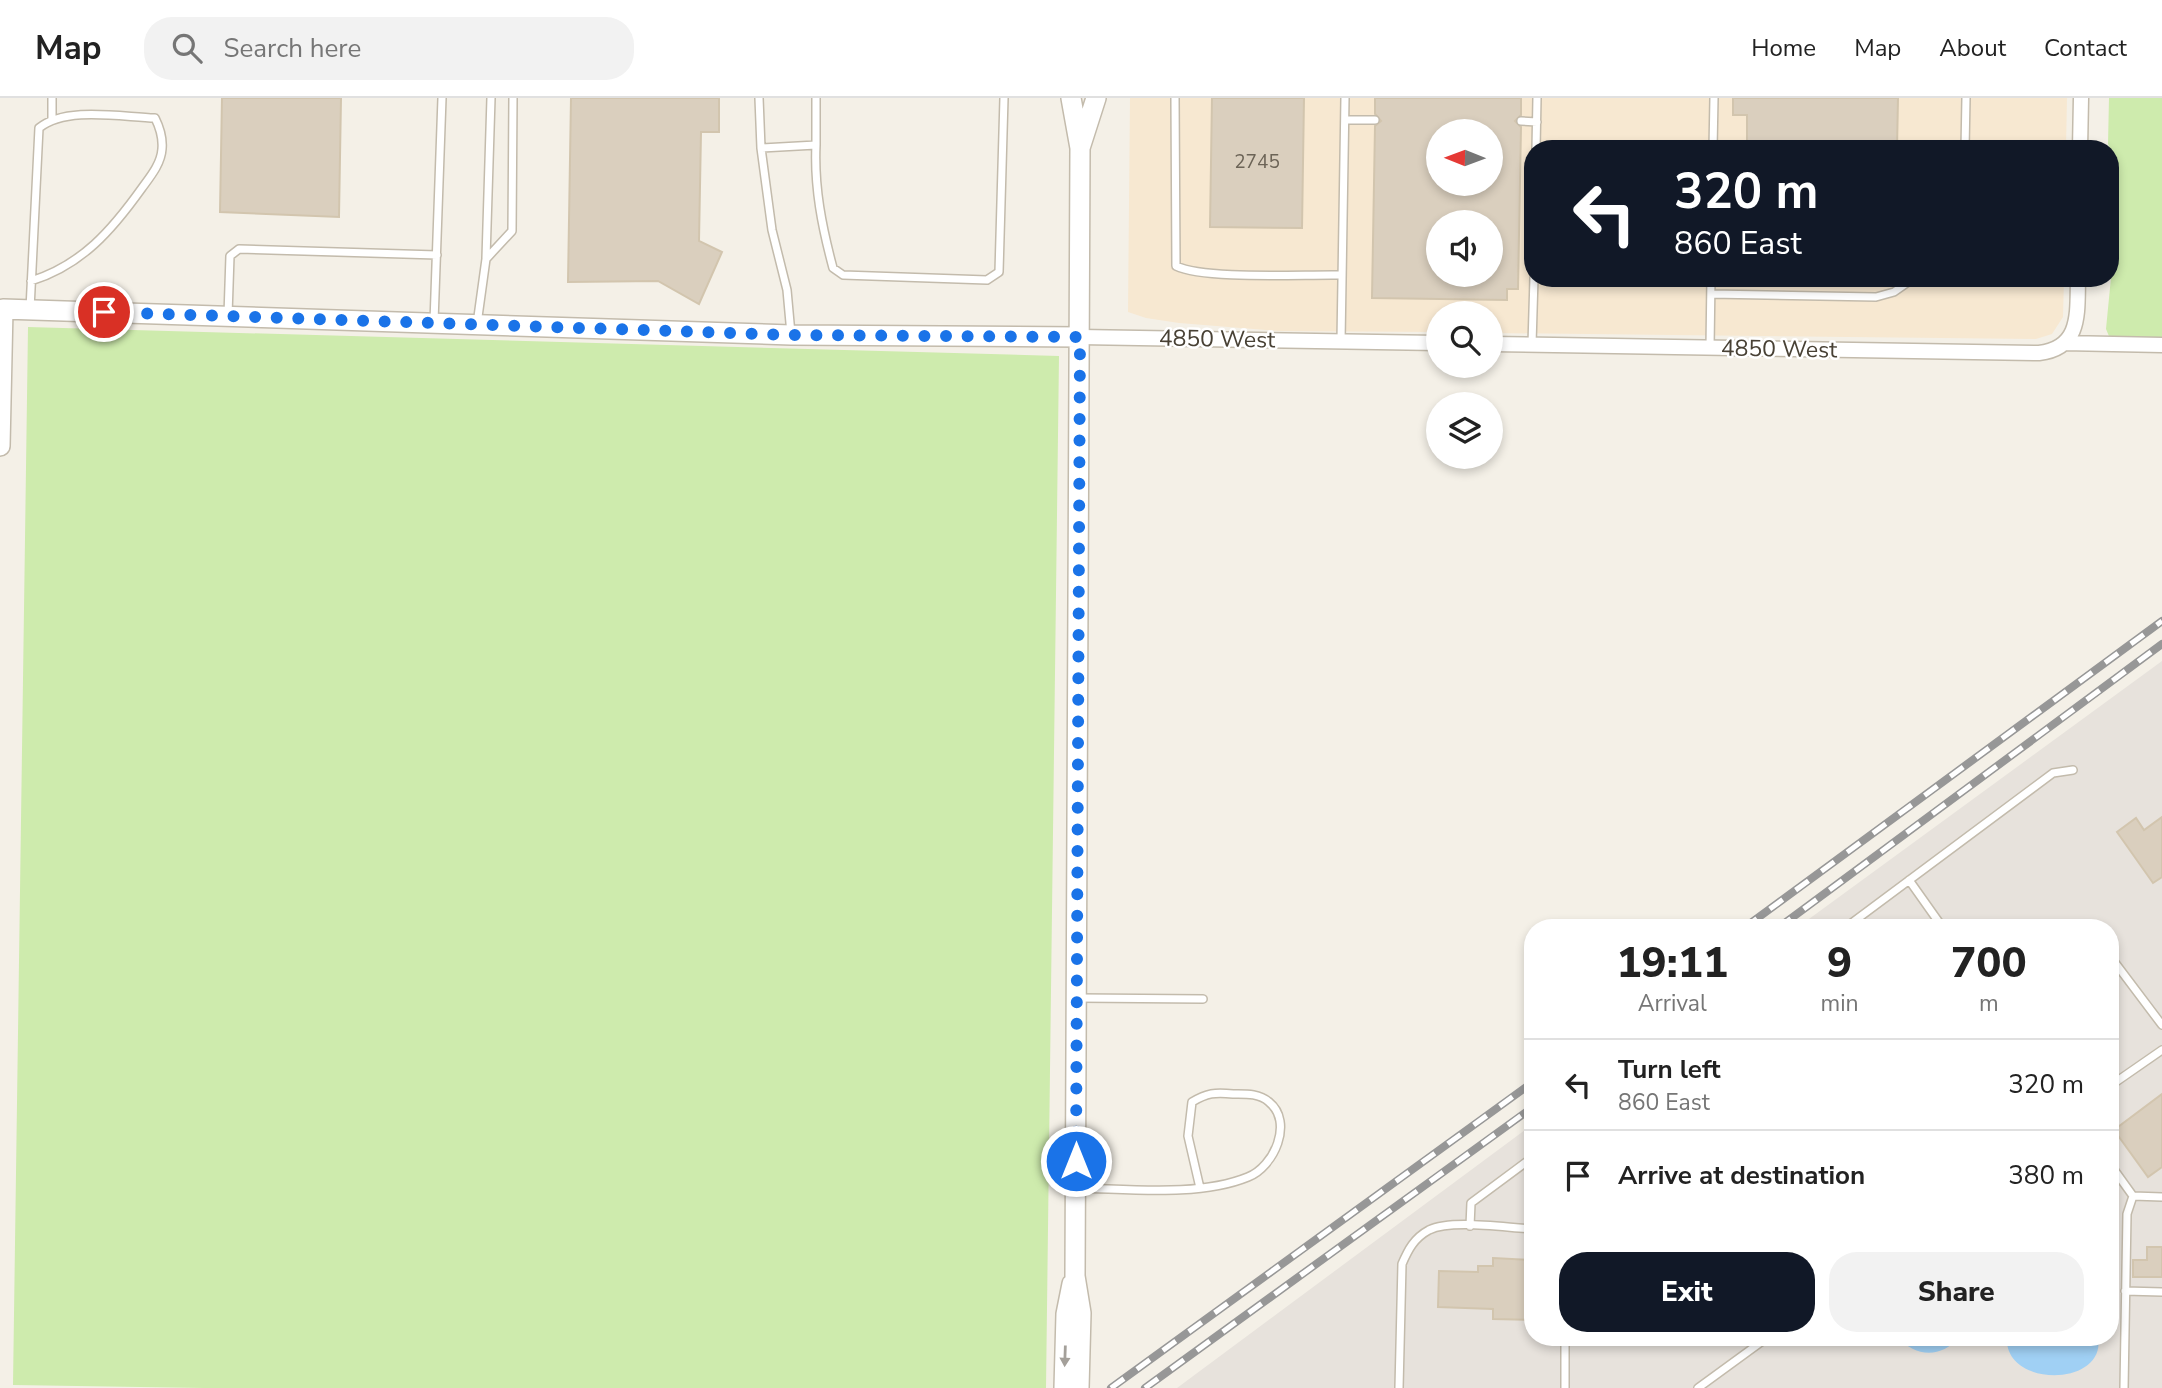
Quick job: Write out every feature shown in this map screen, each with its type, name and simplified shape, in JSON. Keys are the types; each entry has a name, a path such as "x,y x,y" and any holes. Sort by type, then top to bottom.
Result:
{"street":[{"path":"1071,98 1080,148 1075,1276 1081,1313 1079,1388"},
{"path":"1080,148 1096,98"},
{"path":"2080,140 2081,98"},
{"path":"2064,343 2076,323 2078,287"},
{"path":"0,446 1,309 791,335 1080,337"},
{"name":"4850 West","path":"1080,337 1426,343"},
{"name":"4850 West","path":"1503,344 2039,354 2057,349 2064,343 2162,345"},
{"path":"1064,1388 1066,1314 1075,1276"}],"lane":[{"path":"52,98 52,119"},
{"path":"434,323 442,98"},
{"path":"477,324 486,259 491,98"},
{"path":"486,259 512,231 513,98"},
{"path":"759,98 761,148 772,230 787,290 791,335"},
{"path":"816,98 816,188 833,268 843,275 987,280 999,272 1004,98"},
{"path":"1175,98 1176,266 1185,271 1342,275"},
{"path":"1341,341 1346,98"},
{"path":"1536,140 1537,98"},
{"path":"1713,140 1714,98"},
{"path":"1965,140 1966,98"},
{"path":"30,309 31,281 39,128 52,119 65,115 155,118 161,130 162,152 156,169 115,226 96,244 63,267 31,281"},
{"path":"1345,120 1375,120"},
{"path":"1521,121 1537,122"},
{"path":"761,148 816,145"},
{"path":"228,316 230,256 239,249 437,255"},
{"path":"1532,344 1534,287"},
{"path":"1710,348 1711,287"},
{"path":"1711,294 1876,297 1901,287"},
{"path":"1856,919 2053,774 2073,770"},
{"path":"1909,880 1937,919"},
{"path":"2119,968 2162,1025"},
{"path":"1078,998 1203,999"},
{"path":"2119,1080 2162,1051"},
{"path":"1076,1188 1200,1188 1252,1176 1265,1165 1275,1151 1280,1129 1278,1114 1270,1102 1257,1095 1208,1092 1192,1102 1188,1136 1200,1188"},
{"path":"1469,1226 1471,1203 1524,1164"},
{"path":"2119,1177 2133,1196"},
{"path":"2133,1196 2162,1197"},
{"path":"2124,1388 2127,1214 2133,1196"},
{"path":"1399,1388 1402,1264 1408,1249 1431,1229 1469,1226 1524,1229"},
{"path":"2125,1291 2162,1292"},
{"path":"1565,1346 1565,1388"},
{"path":"1698,1388 1756,1346"}],"shaded area":[{"path":"1130,98 2067,98 2066,140 1524,140 1524,287 2064,287 2063,317 2052,334 2036,339 1503,333 1503,301 1426,301 1426,332 1278,331 1179,323 1128,312"},
{"path":"2162,661 2162,1388 1177,1388 1524,1131 1524,1346 2119,1346 2119,919 1809,919"}],"green space":[{"path":"2109,98 2162,98 2162,342 2111,341 2106,329 2110,287 2119,287 2119,140 2108,140"},
{"path":"28,327 1059,356 1046,1388 204,1388 13,1385"}],"water":[{"path":"1908,1346 1949,1346 1928,1353"},
{"path":"2009,1346 2097,1346 2097,1354 2087,1366 2072,1373 2054,1375 2036,1373 2021,1366 2010,1354"}],"building":[{"path":"222,98 341,98 339,217 220,212"},
{"path":"571,98 719,98 719,132 701,132 699,241 722,252 699,304 658,281 568,282"},
{"path":"1212,98 1304,98 1302,228 1210,227"},
{"path":"1375,98 1521,98 1521,115 1515,121 1521,127 1518,289 1507,289 1507,300 1372,298 1375,126 1381,121 1375,114"},
{"path":"1733,98 1898,98 1897,140 1747,140 1747,115 1733,115"},
{"path":"2162,817 2162,877 2153,883 2117,832 2136,818 2144,830"},
{"path":"2162,1094 2162,1167 2148,1177 2119,1137 2119,1126"},
{"path":"2147,1247 2162,1247 2162,1277 2133,1277 2133,1260 2147,1260"},
{"path":"1493,1258 1524,1260 1524,1320 1493,1319 1493,1309 1438,1307 1439,1271 1478,1272 1478,1266 1493,1266"}],"railway":[{"path":"1756,919 2162,621"},
{"path":"1790,919 2162,644"},
{"path":"1111,1388 1524,1089"},
{"path":"1145,1388 1524,1114"}],"route":[{"path":"104,312 791,335 1080,337 1076,1161"}]}
